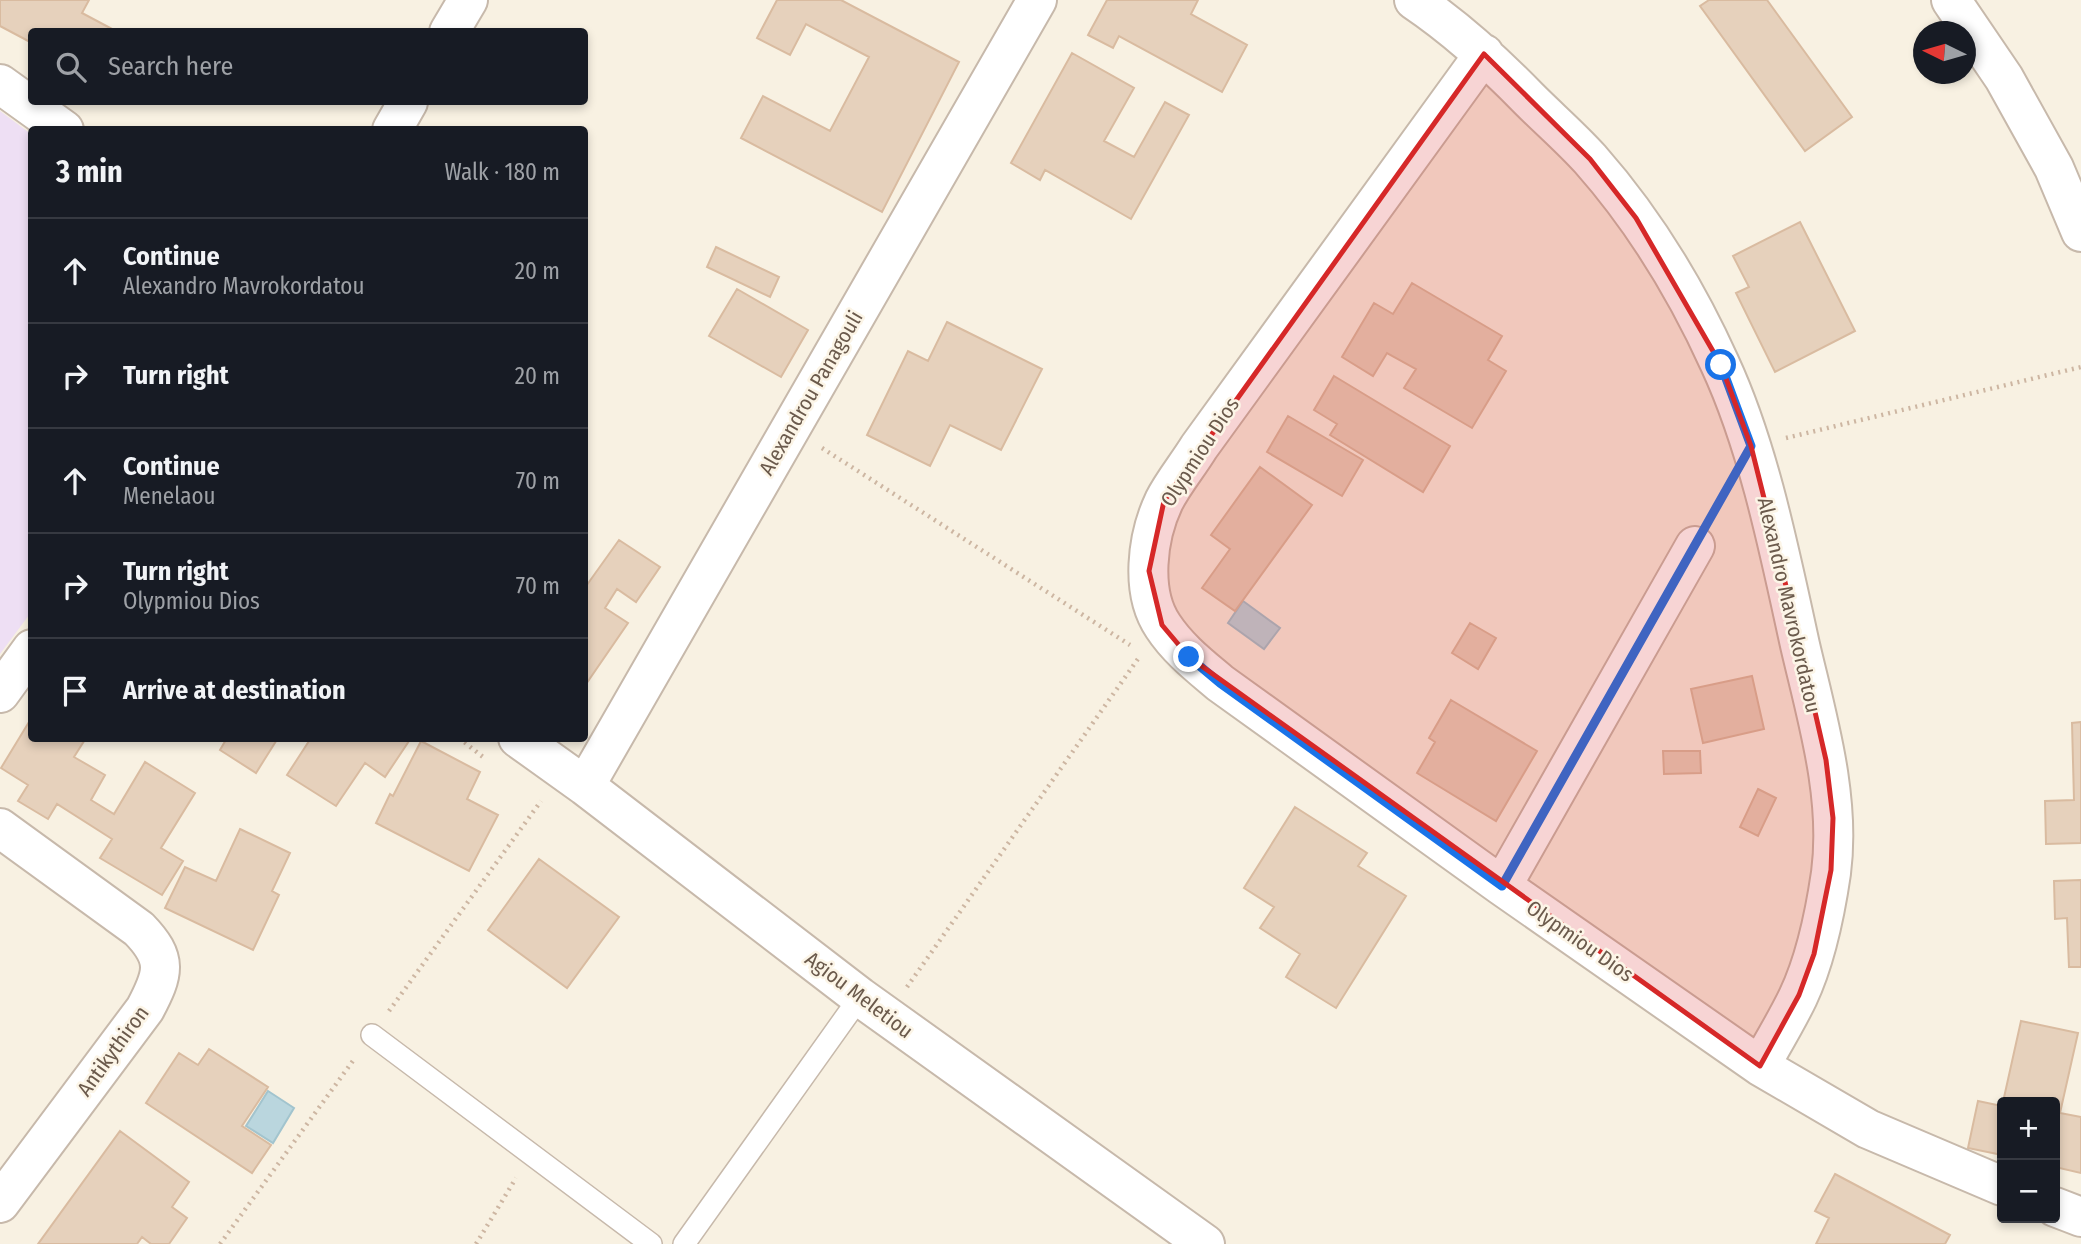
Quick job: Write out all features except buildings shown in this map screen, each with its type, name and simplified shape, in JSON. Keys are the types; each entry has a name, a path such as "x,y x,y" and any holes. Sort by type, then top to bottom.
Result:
{"street":[{"path":"451,28 468,0"},
{"name":"Alexandrou Panagouli","path":"585,786 1037,0"},
{"name":"Alexandro Mavrokordatou","path":"1414,0 1447,22 1484,54 1590,159 1636,218 1677,282 1721,365 1751,446 1790,598 1826,760 1833,818 1831,870 1814,954 1799,995 1760,1066"},
{"path":"1951,0 2004,78 2054,168 2081,232"},
{"name":"Olypmiou Dios","path":"1484,54 1164,501 1152,535 1149,570 1153,601 1152,639 1189,657 1220,683 1502,886 1760,1066 1868,1129 1997,1184"},
{"path":"0,84 28,104"},
{"path":"29,105 58,126"},
{"path":"394,126 406,105"},
{"path":"1502,886 1695,546"},
{"path":"0,693 28,654"},
{"name":"Agiou Meletiou","path":"524,742 873,1007 1205,1244"},
{"name":"Antikythiron","path":"0,828 139,929 153,944 161,962 157,985 145,1009 0,1203"},
{"path":"2060,1209 2081,1217"}],"lane":[{"path":"684,1244 873,1007"},
{"path":"372,1035 651,1244"}],"path":[{"path":"1695,546 1751,446 2081,367"},
{"path":"791,428 1152,639 873,1007"},
{"path":"476,1244 531,1153"}],"highlighted area":[{"path":"1484,54 1590,159 1636,218 1721,365 1751,446 1826,760 1833,818 1831,870 1814,954 1799,995 1760,1066 1189,657 1162,625 1149,571 1164,501"}],"shaded area":[{"path":"0,111 28,132 28,616 0,654"}],"water":[{"path":"1243,601 1280,628 1264,649 1228,623"},
{"path":"268,1091 294,1108 273,1143 246,1126"}],"route":[{"path":"1189,657 1220,683 1502,886 1751,446 1721,365"}]}
